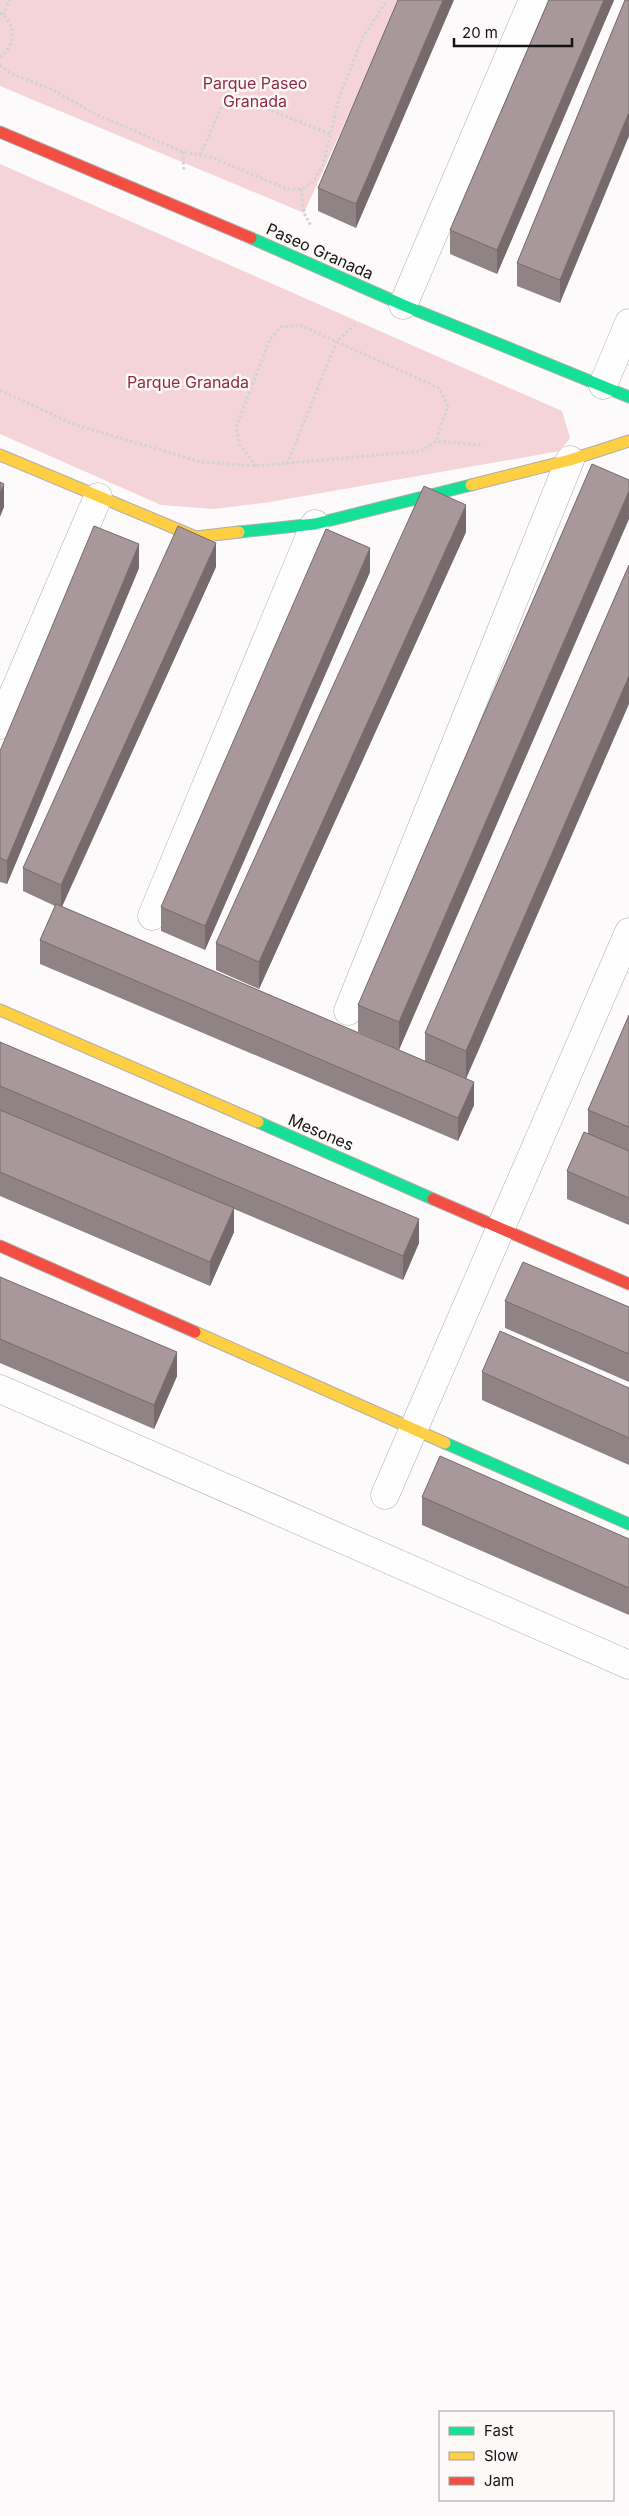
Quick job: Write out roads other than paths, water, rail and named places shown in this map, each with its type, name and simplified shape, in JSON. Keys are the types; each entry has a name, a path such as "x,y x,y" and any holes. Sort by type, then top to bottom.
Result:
{"street":[{"path":"394,301 533,0"},
{"name":"Paseo Granada","path":"0,132 394,301 629,397"},
{"path":"603,386 629,323"},
{"path":"0,454 196,537 315,524 570,460 629,441"},
{"path":"348,1011 570,460"},
{"path":"0,725 98,497"},
{"path":"152,916 315,524"},
{"path":"385,1495 629,932"},
{"name":"Mesones","path":"0,1010 629,1284"},
{"path":"0,1246 629,1524"},
{"path":"0,1389 629,1665"}],"park label":[{"name":"Parque Paseo Granada","path":"255,92"},
{"name":"Parque Granada","path":"188,382"}]}
